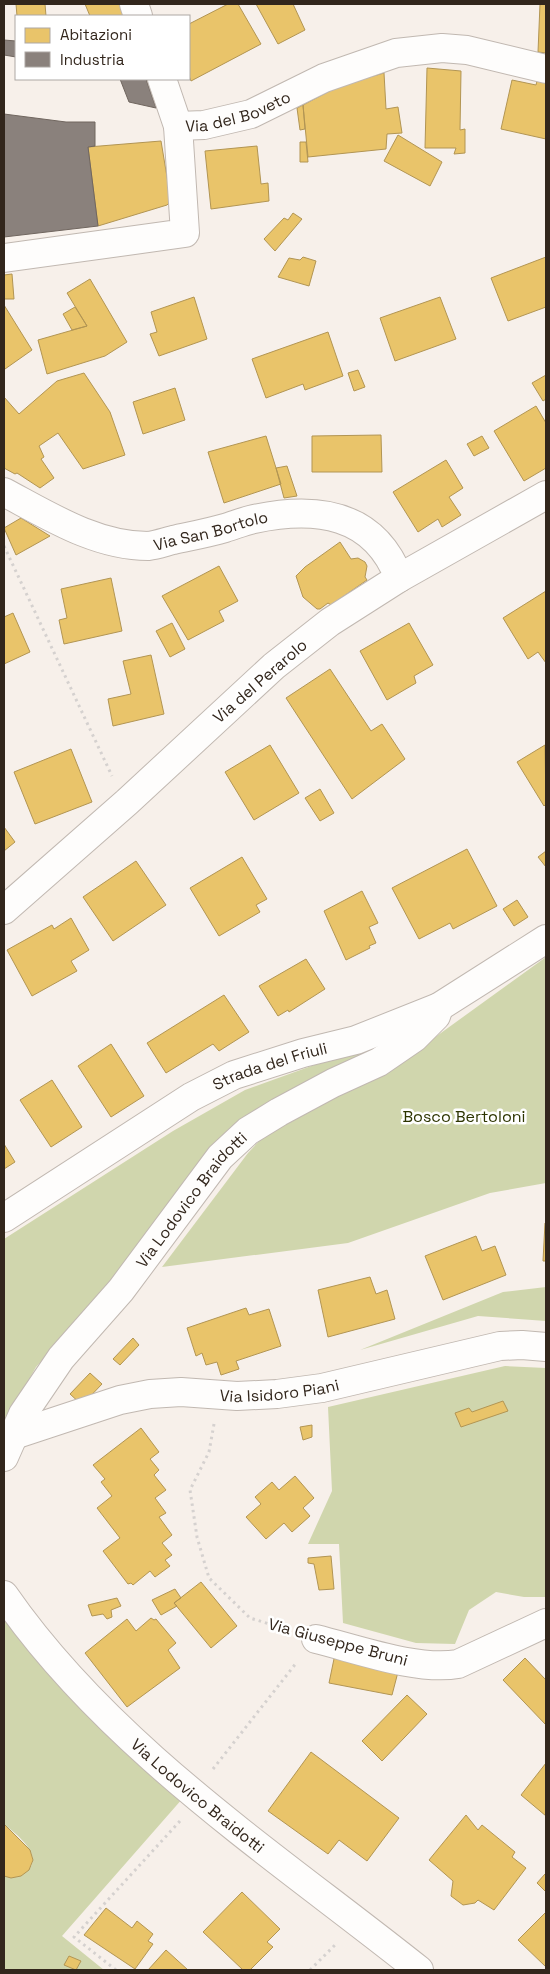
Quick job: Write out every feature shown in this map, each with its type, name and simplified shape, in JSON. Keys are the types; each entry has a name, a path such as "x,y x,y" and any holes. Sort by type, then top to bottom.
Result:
{"street":[{"name":"Via del Boveto","path":"4,258 185,233 178,126 204,125 251,114 324,78 396,53 442,48 467,50 546,69"},
{"path":"162,80 178,126"},
{"name":"Via San Bortolo","path":"4,492 59,521 112,543 150,546 253,519 290,514 324,516 353,522 373,536 393,562 399,578"},
{"name":"Via del Perarolo","path":"4,910 127,802 274,666 330,622 399,578 546,495"},
{"name":"Strada del Friuli","path":"4,1218 192,1097 234,1075 303,1053 356,1040 439,1007 546,938"},
{"name":"Via Lodovico Braidotti","path":"9,1446 23,1414 62,1358 121,1290 220,1157 248,1131 279,1112 333,1083 379,1062 414,1038 436,1016 439,1007"},
{"name":"Via Isidoro Piani","path":"9,1446 120,1400 150,1394 181,1392 277,1394 322,1388 510,1345 546,1347"},
{"name":"Via Lodovico Braidotti","path":"4,1595 29,1632 78,1688 198,1796 419,1970"},
{"name":"Via Giuseppe Bruni","path":"316,1639 383,1656 443,1666 458,1664 546,1623"}],"path":[{"path":"4,546 114,779"},
{"name":"Via Giuseppe Bruni","path":"220,1394 209,1452 190,1490 197,1537 209,1578 250,1618 316,1639"},
{"path":"116,1970 74,1938 198,1796 316,1639"}],"green space":[{"name":"Bosco Bertoloni","path":"546,957 546,1183 490,1193 348,1243 162,1267 248,1153 263,1137 398,1064"},
{"path":"388,1048 310,1082 111,1284 36,1367 4,1424 4,1239 173,1131 245,1090 328,1060"},
{"path":"546,1287 546,1321 478,1316 360,1350 503,1292"},
{"path":"505,1366 546,1368 546,1597 524,1597 496,1592 469,1610 455,1644 416,1643 343,1623 339,1544 308,1544 332,1491 328,1407"},
{"path":"4,1617 15,1633 183,1798 62,1936 104,1970 4,1970 4,1876 15,1877 23,1874 31,1866 33,1859 31,1852 22,1839 4,1824"}],"building: Abitazioni":[{"path":"16,4 45,4 46,15 17,15"},
{"path":"85,4 124,4 127,15 90,15"},
{"path":"228,4 238,4 261,44 191,81 190,23"},
{"path":"256,4 293,4 305,30 278,44"},
{"path":"540,4 546,4 546,53 538,52"},
{"path":"427,68 461,71 460,130 465,129 465,153 454,154 456,148 425,148"},
{"path":"384,73 386,109 398,107 402,133 387,134 386,149 308,157 303,105 341,85"},
{"path":"512,80 536,85 537,81 546,83 546,139 501,129"},
{"path":"303,105 305,129 300,130 297,108"},
{"path":"398,135 442,162 430,186 384,161"},
{"path":"161,141 171,201 167,205 98,226 88,147"},
{"path":"300,142 306,142 308,162 300,162"},
{"path":"257,146 261,184 268,183 269,201 211,209 205,151"},
{"path":"293,213 302,219 275,251 264,239 284,218 288,220"},
{"path":"303,257 316,261 309,286 278,277 289,258 300,260"},
{"path":"546,257 546,307 508,321 491,278"},
{"path":"12,274 14,299 4,299 4,275"},
{"path":"90,279 127,342 105,356 47,374 38,340 87,326 67,293"},
{"path":"194,297 207,339 159,356 150,334 157,332 151,312"},
{"path":"440,297 456,339 395,361 380,318"},
{"path":"4,305 32,350 5,369 4,367"},
{"path":"75,307 87,326 72,330 63,314"},
{"path":"328,332 343,376 305,390 303,384 266,398 252,359"},
{"path":"358,370 365,387 354,391 348,373"},
{"path":"84,373 110,412 125,455 83,469 58,433 39,446 44,457 41,459 54,478 40,488 17,473 15,474 4,468 4,397 19,414 57,381"},
{"path":"546,375 546,399 543,401 532,383"},
{"path":"175,388 185,420 143,434 133,402"},
{"path":"536,406 546,423 546,468 524,481 494,431"},
{"path":"381,435 382,472 312,472 312,436"},
{"path":"266,436 281,484 224,503 208,452"},
{"path":"482,436 489,448 474,456 467,444"},
{"path":"446,460 463,488 449,497 461,515 442,527 438,519 418,532 393,492"},
{"path":"287,466 297,496 284,498 276,468"},
{"path":"21,518 50,536 16,555 4,528"},
{"path":"340,542 351,559 358,558 365,562 367,566 365,577 367,580 331,605 328,603 317,609 303,597 296,576 305,567"},
{"path":"219,566 238,601 219,611 224,621 188,640 162,596"},
{"path":"111,578 122,631 64,644 59,620 67,618 61,589"},
{"path":"546,591 546,663 538,652 528,659 503,618"},
{"path":"13,613 30,652 4,664 4,617"},
{"path":"172,623 185,649 170,657 156,631"},
{"path":"409,623 433,665 414,676 416,683 387,700 360,651"},
{"path":"151,655 164,714 113,726 108,699 131,694 123,661"},
{"path":"330,669 371,731 382,724 405,759 352,799 286,698"},
{"path":"270,745 299,793 254,820 225,772"},
{"path":"545,745 546,804 544,806 517,762"},
{"path":"71,749 92,802 35,824 14,772"},
{"path":"320,789 334,813 320,821 305,798"},
{"path":"4,827 15,842 4,851"},
{"path":"467,849 497,906 453,929 450,923 419,939 392,888"},
{"path":"546,851 546,867 538,857"},
{"path":"242,857 267,899 256,905 260,912 219,936 190,888"},
{"path":"136,861 166,905 113,941 83,897"},
{"path":"362,891 378,923 369,927 376,943 346,960 324,911"},
{"path":"517,900 528,917 514,926 503,909"},
{"path":"71,918 89,950 71,961 77,971 32,996 7,950 52,925 54,929"},
{"path":"306,959 325,989 289,1012 288,1010 278,1016 259,986"},
{"path":"224,995 249,1032 219,1051 213,1044 166,1073 147,1043"},
{"path":"111,1044 144,1096 111,1117 78,1066"},
{"path":"52,1080 82,1127 51,1147 20,1100"},
{"path":"4,1144 15,1162 4,1169"},
{"path":"545,1223 546,1261 543,1261"},
{"path":"476,1236 482,1251 495,1246 506,1275 443,1300 425,1256"},
{"path":"370,1277 376,1294 387,1290 395,1319 328,1337 318,1290"},
{"path":"246,1308 249,1315 269,1309 281,1346 236,1361 239,1369 221,1375 217,1362 206,1365 202,1353 196,1356 187,1328"},
{"path":"133,1338 139,1345 120,1365 113,1359"},
{"path":"90,1373 102,1384 82,1405 70,1394"},
{"path":"503,1401 508,1411 461,1427 455,1413 469,1408 472,1412"},
{"path":"312,1425 312,1437 303,1440 300,1427"},
{"path":"141,1428 159,1452 150,1459 159,1470 154,1475 166,1490 155,1498 166,1513 159,1517 172,1535 162,1543 172,1555 165,1560 170,1566 155,1577 150,1571 133,1585 131,1583 128,1584 103,1551 120,1538 97,1508 112,1496 101,1482 105,1479 93,1465"},
{"path":"295,1476 314,1498 303,1508 310,1516 292,1532 284,1523 266,1539 246,1517 261,1504 255,1497 272,1482 279,1490"},
{"path":"331,1556 334,1589 319,1590 314,1564 308,1563 308,1558"},
{"path":"201,1582 237,1626 211,1648 174,1603"},
{"path":"175,1589 181,1598 174,1603 177,1606 161,1615 152,1600"},
{"path":"117,1598 121,1606 111,1610 112,1617 107,1619 103,1614 92,1616 88,1605"},
{"path":"151,1618 156,1619 176,1643 168,1650 180,1668 127,1707 85,1653 127,1619 136,1631"},
{"path":"335,1654 398,1672 392,1695 329,1683"},
{"path":"525,1658 546,1680 546,1725 503,1680"},
{"path":"407,1695 427,1714 382,1761 362,1741"},
{"path":"311,1752 399,1818 367,1861 339,1840 328,1854 268,1811"},
{"path":"546,1763 546,1816 521,1795"},
{"path":"466,1815 478,1830 482,1825 515,1852 512,1857 526,1868 494,1910 478,1900 475,1903 463,1905 451,1896 453,1881 429,1860"},
{"path":"4,1824 30,1850 33,1860 29,1870 21,1876 11,1878 4,1876"},
{"path":"546,1875 546,1892 537,1883"},
{"path":"242,1892 280,1929 267,1942 273,1947 250,1970 243,1970 203,1932"},
{"path":"106,1908 132,1928 137,1921 153,1934 148,1941 153,1944 135,1969 84,1935"},
{"path":"546,1912 546,1967 518,1940"},
{"path":"166,1950 188,1970 148,1970"},
{"path":"69,1956 81,1961 76,1970 64,1965"}],"building: Industria":[{"path":"4,40 15,41 15,57 4,55"},
{"path":"120,80 146,80 156,108 129,102"},
{"path":"4,114 66,122 95,122 95,146 88,147 98,226 4,237"}]}
